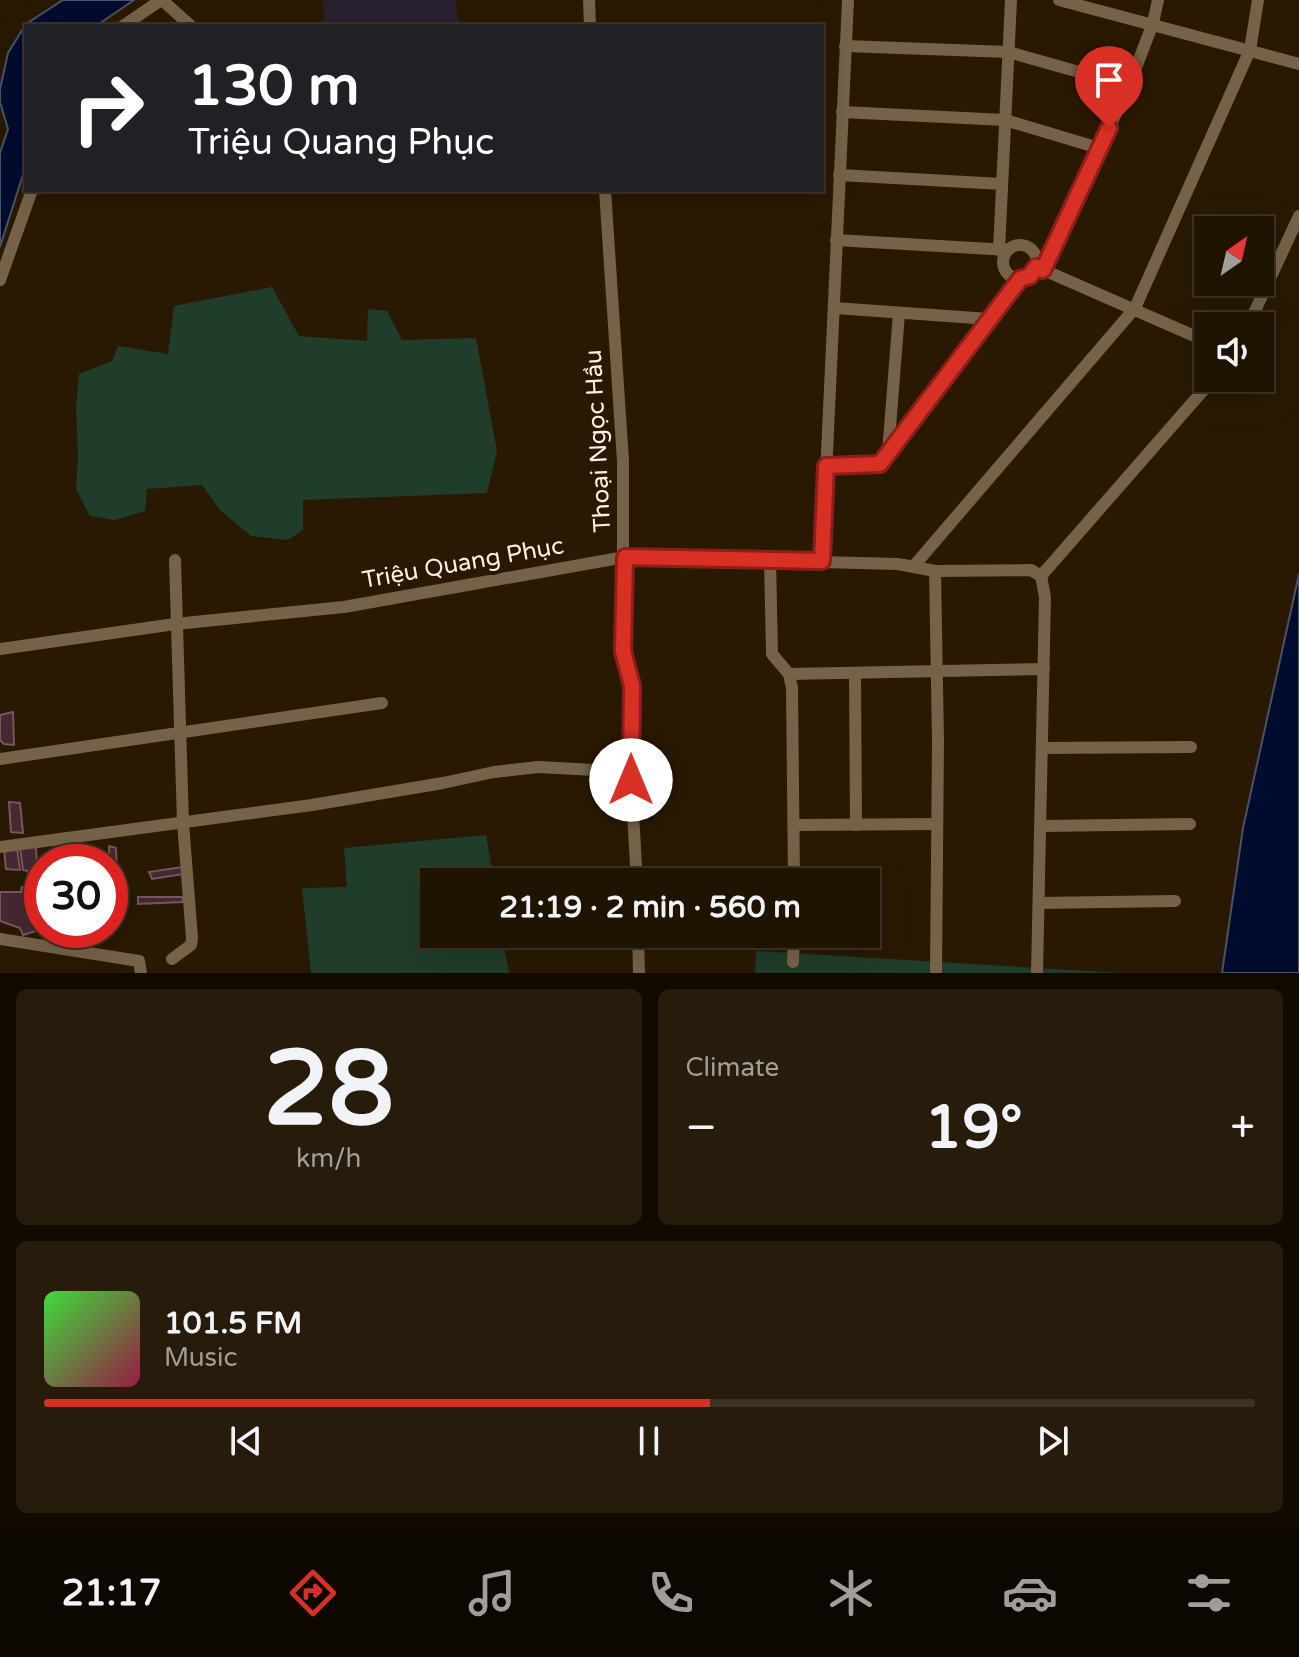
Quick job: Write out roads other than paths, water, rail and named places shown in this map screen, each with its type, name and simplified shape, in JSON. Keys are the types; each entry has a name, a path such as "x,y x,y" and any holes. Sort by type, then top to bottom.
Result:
{"street":[{"path":"126,24 162,0 189,24"},
{"path":"589,0 590,24"},
{"path":"822,561 848,0"},
{"path":"1011,0 1002,184 1003,260 1005,271 1020,279"},
{"path":"1059,0 1299,64"},
{"path":"826,466 880,464 1020,279 1040,269 1129,86 1153,23 1158,0"},
{"path":"913,567 1135,308 1250,50 1258,0"},
{"path":"845,46 1008,52 1129,86"},
{"path":"842,112 1005,120 1099,148"},
{"path":"839,175 1002,184"},
{"path":"0,280 31,192"},
{"name":"Thoại Ngọc Hầu","path":"605,192 623,461 623,651 632,686 631,772 636,868"},
{"path":"1254,312 1299,216"},
{"path":"836,240 1004,250 1019,246 1029,248 1040,269 1194,335"},
{"path":"835,308 989,319"},
{"path":"888,453 899,313"},
{"path":"1037,973 1045,588 1041,576 1202,392"},
{"name":"Triệu Quang Phục","path":"0,649 175,624 344,607 625,557 822,561 935,571 1031,570 1041,576"},
{"path":"770,559 772,654 789,674 792,688 794,868"},
{"path":"172,959 191,945 192,938 183,823 175,560"},
{"path":"935,571 936,973"},
{"path":"789,674 1044,669"},
{"path":"855,673 856,825"},
{"path":"0,759 382,703"},
{"path":"1042,748 1191,747"},
{"path":"0,847 312,805 524,768 631,772"},
{"path":"795,825 937,824"},
{"path":"1041,826 1190,824"},
{"path":"1039,903 1175,901"},
{"path":"0,939 139,961 141,973"},
{"path":"638,948 639,973"},
{"path":"793,962 794,948"}],"water":[{"path":"63,0 134,0 99,24 26,24"},
{"path":"24,27 24,171 0,247 0,153 8,129 0,102 0,89 8,53"},
{"path":"1299,574 1299,973 1222,973 1243,828"}]}
